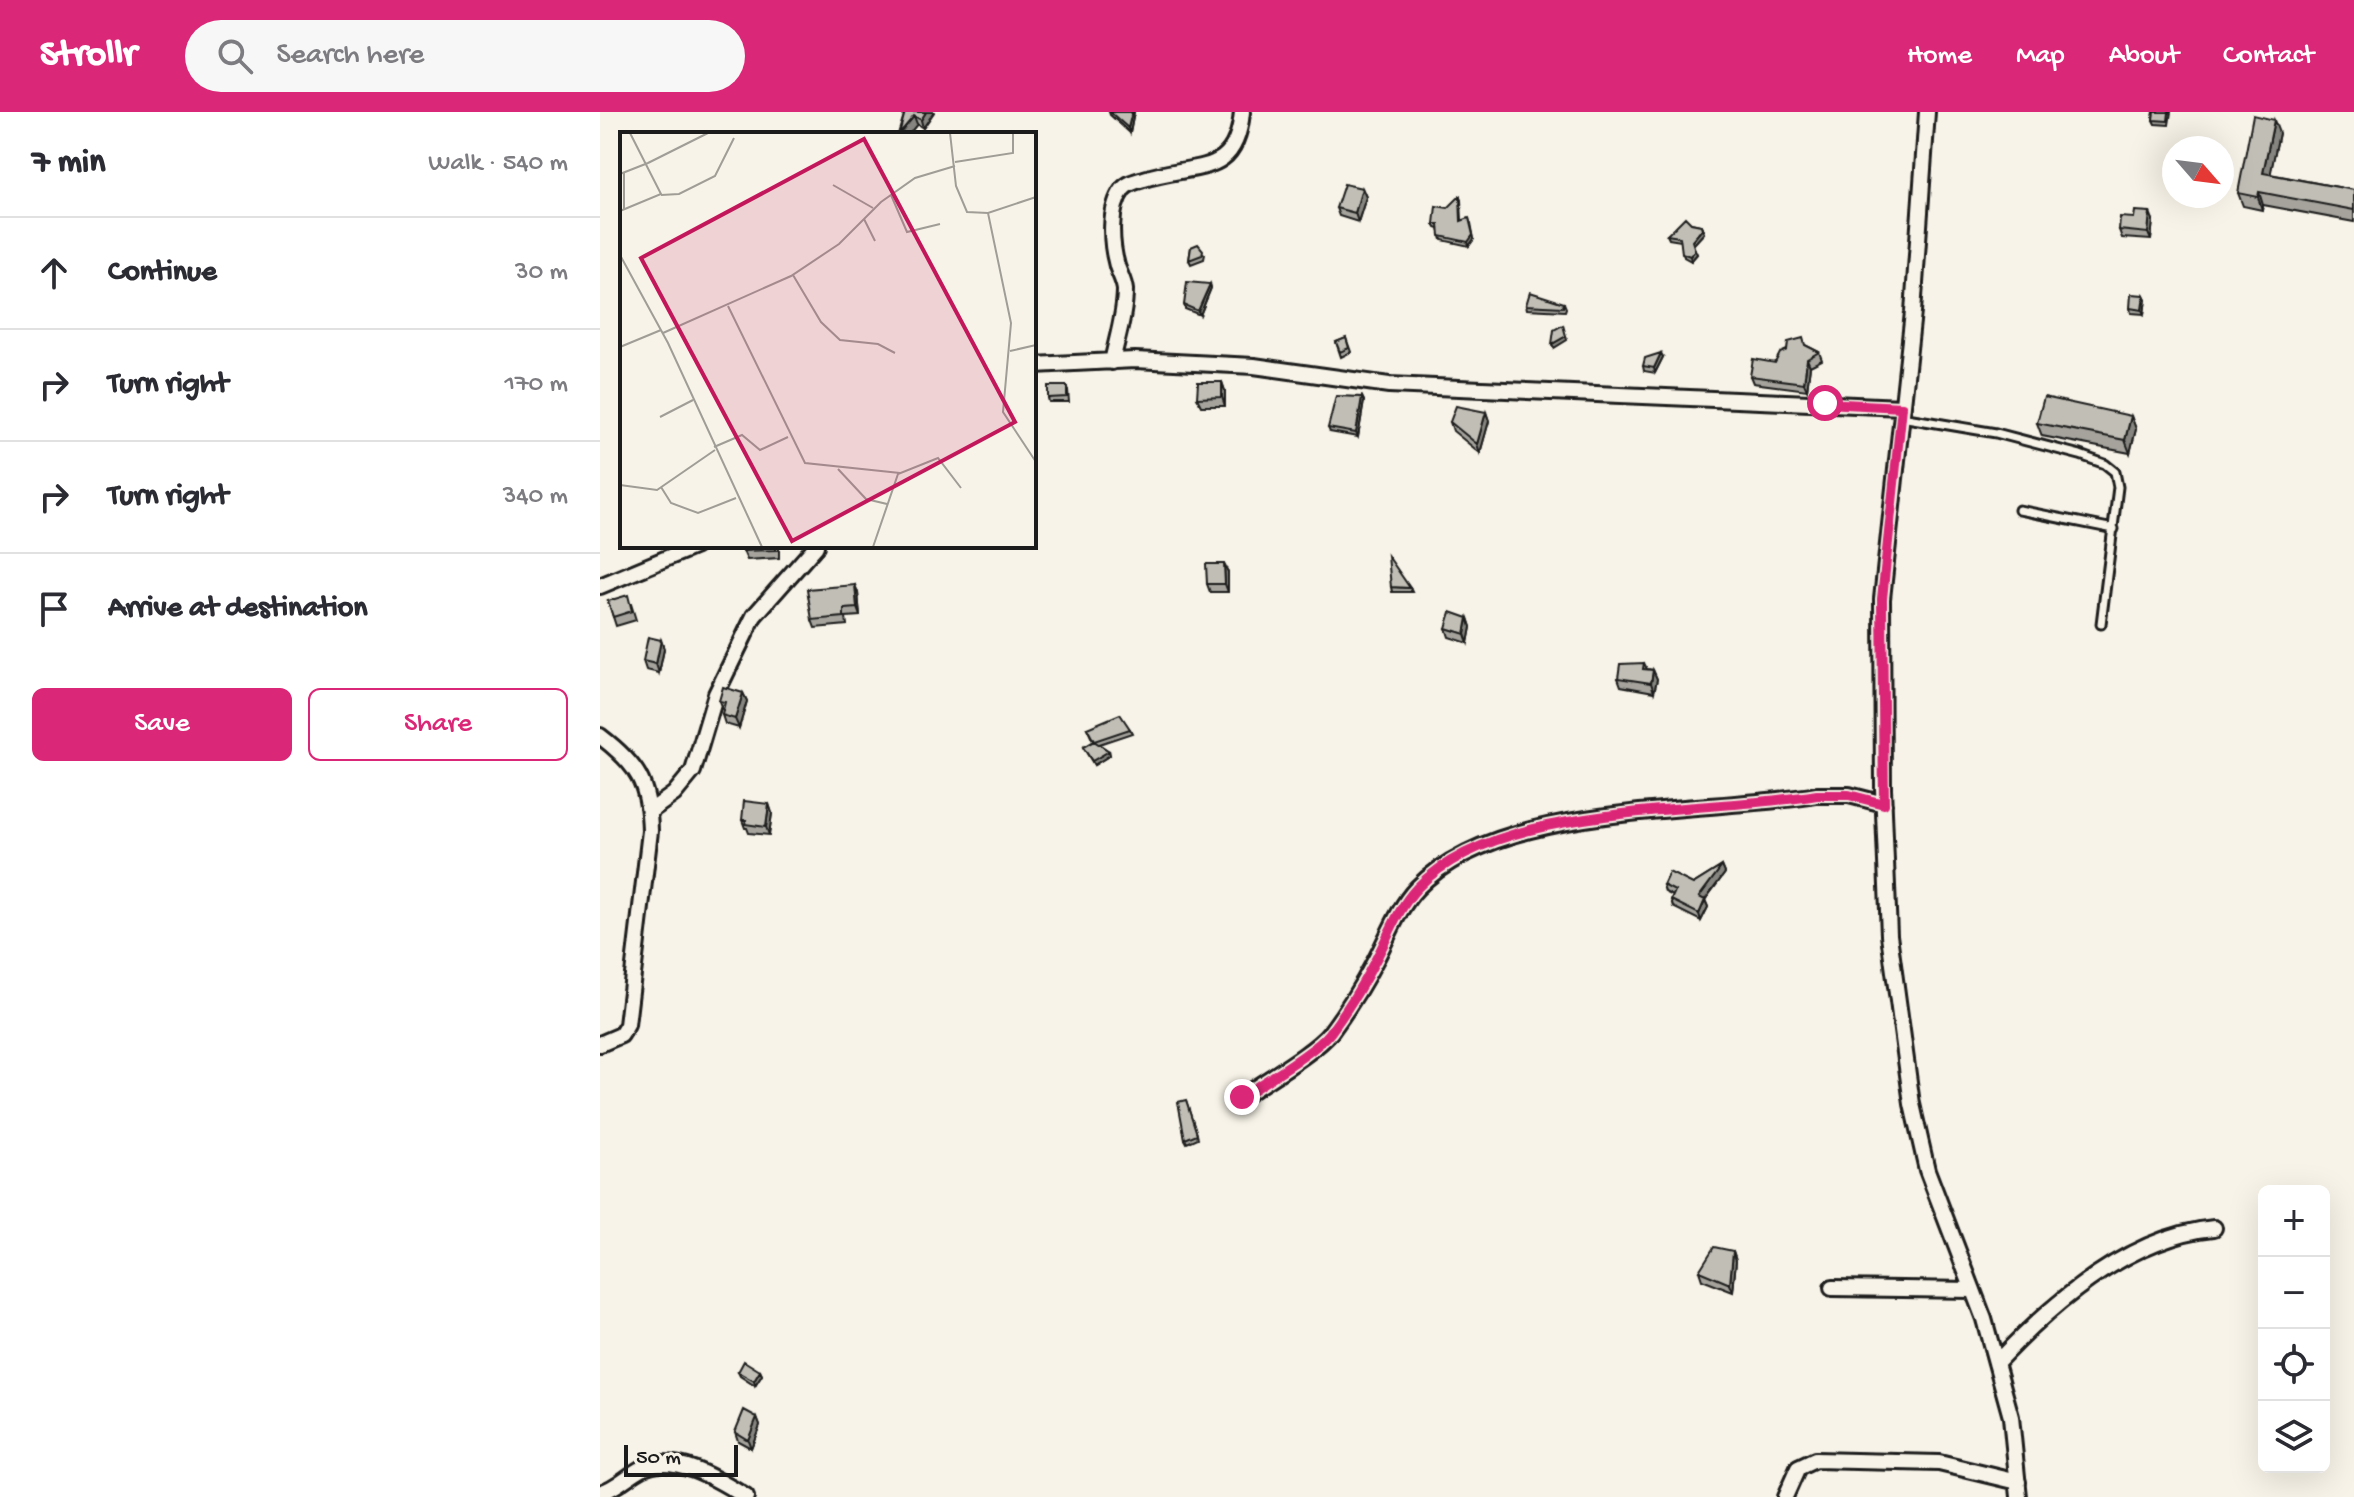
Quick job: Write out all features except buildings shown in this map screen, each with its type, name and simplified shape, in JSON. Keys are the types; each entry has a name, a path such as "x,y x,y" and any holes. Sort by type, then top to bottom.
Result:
{"street":[{"path":"1112,362 1125,303 1125,284 1117,265 1112,228 1121,193 1126,185 1146,178 1213,163 1230,156 1237,144 1242,112"},
{"path":"1785,1497 1798,1468 1815,1460 1939,1463 2019,1490 2011,1417 1996,1363 1973,1290 1927,1170 1912,1104 1889,935 1882,599 1902,412 1927,112"},
{"path":"1036,365 1112,362 1254,366 1389,385 1902,412"},
{"path":"600,586 691,548"},
{"path":"649,812 674,794 693,771 716,694 754,616 814,548"},
{"path":"600,736 623,753 639,774 649,800 627,1025 621,1035 600,1044"},
{"path":"1242,1097 1327,1037 1354,999 1391,927 1415,889 1447,861 1480,847 1580,819 1817,795 1849,795 1884,804"},
{"path":"1996,1363 2054,1307 2143,1248 2182,1231 2214,1228"},
{"path":"1832,1288 1973,1290"},
{"path":"600,1493 619,1485 645,1466 665,1463 680,1464 746,1497"}],"lane":[{"path":"1902,412 1996,433 2105,464 2115,472 2118,487 2101,624"},
{"path":"2019,510 2114,529"}],"route":[{"path":"1242,1097 1327,1037 1354,999 1391,927 1415,889 1447,861 1480,847 1580,819 1817,795 1849,795 1884,804 1882,599 1902,407 1825,403"}]}
